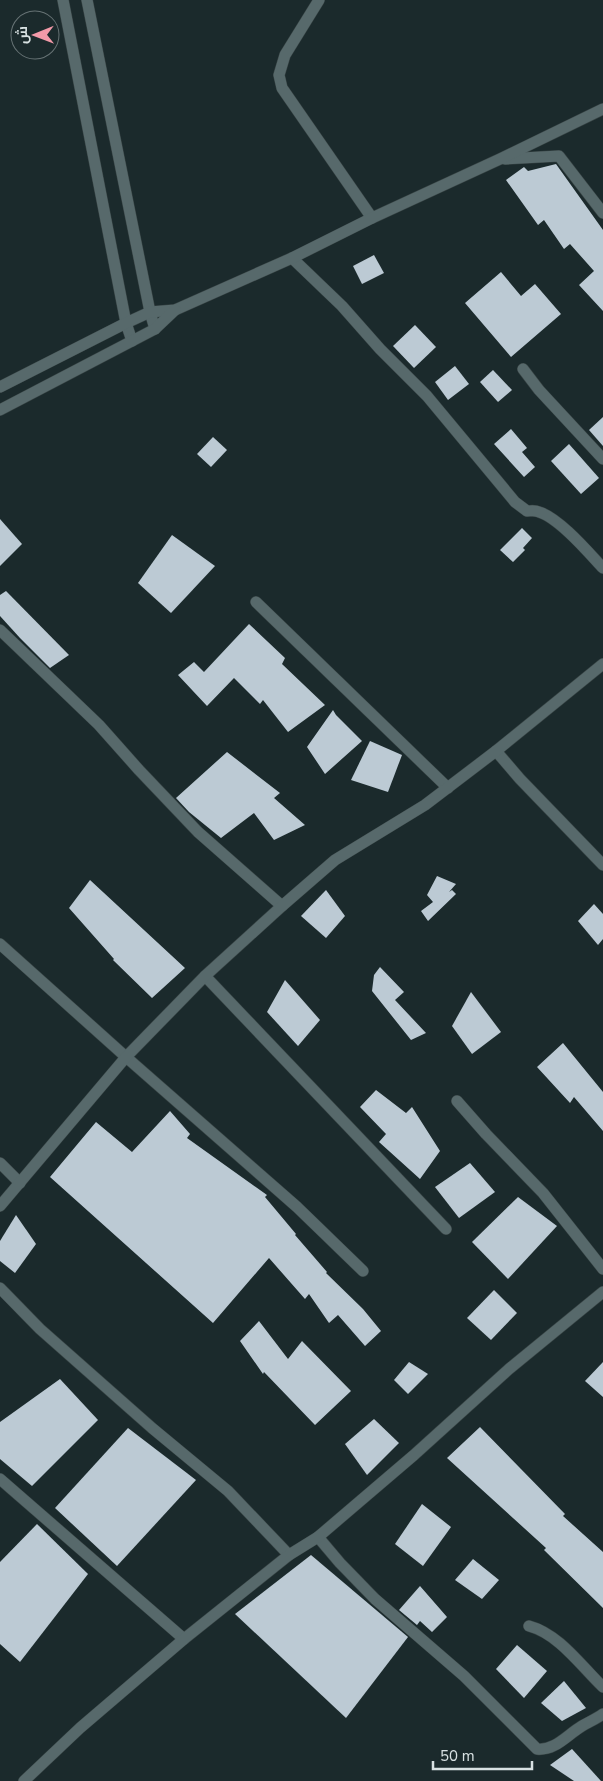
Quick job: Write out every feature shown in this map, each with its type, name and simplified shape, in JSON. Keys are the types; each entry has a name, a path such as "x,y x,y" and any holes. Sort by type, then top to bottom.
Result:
{"street":[{"path":"63,0 126,323 132,341"},
{"path":"86,0 155,329"},
{"path":"319,0 285,55 279,75 282,88 372,218"},
{"path":"0,387 126,323 150,312 175,310 292,258 372,218 603,109"},
{"path":"500,159 559,156 603,213"},
{"path":"292,258 342,306 380,349 427,396 515,502 527,512 537,511 548,516 571,535 603,568"},
{"path":"0,410 155,329 175,310"},
{"path":"523,370 539,390 603,458"},
{"path":"256,602 448,788"},
{"path":"0,630 99,725 145,777 198,832 282,906"},
{"path":"0,1206 126,1057 205,976 282,906 335,860 425,805 496,752 603,664"},
{"path":"496,752 603,864"},
{"path":"0,944 297,1207 363,1271"},
{"path":"205,976 446,1229"},
{"path":"457,1101 543,1193 603,1268"},
{"path":"0,1163 20,1183"},
{"path":"0,1288 40,1329 152,1428 228,1491 289,1555"},
{"path":"24,1781 80,1728 184,1639 289,1555 318,1537 414,1455 509,1369 603,1292"},
{"path":"0,1479 184,1639"},
{"path":"318,1537 375,1600 464,1676 537,1749 545,1750 554,1746 603,1714"},
{"path":"529,1626 542,1629 554,1638 603,1687"}],"building":[{"path":"556,164 603,230 603,311 579,285 594,271 570,244 564,249 544,220 538,225 506,180 524,167 528,171"},
{"path":"374,255 384,273 362,284 353,266"},
{"path":"501,272 521,296 535,284 561,314 511,357 465,303"},
{"path":"415,325 436,347 414,368 393,346"},
{"path":"455,366 469,384 448,400 435,382"},
{"path":"493,370 512,390 498,402 480,382"},
{"path":"603,417 603,446 589,430"},
{"path":"511,429 527,448 522,452 535,467 524,477 494,444"},
{"path":"213,437 227,450 211,467 197,454"},
{"path":"569,444 599,478 581,494 551,461"},
{"path":"0,519 22,544 0,566"},
{"path":"522,528 532,538 523,548 525,550 513,562 500,550"},
{"path":"172,535 215,566 171,613 138,583"},
{"path":"6,591 69,655 50,668 20,638 0,616 0,595"},
{"path":"249,624 285,658 282,664 325,705 288,732 263,700 260,704 234,678 207,706 178,675 194,662 204,672"},
{"path":"333,710 362,741 325,774 307,747"},
{"path":"370,741 402,755 388,792 351,780"},
{"path":"227,752 280,793 274,798 305,825 274,840 254,813 221,838 189,812 176,798"},
{"path":"437,876 456,884 449,892 452,890 456,894 428,921 421,911 433,902 427,895"},
{"path":"90,880 185,968 152,998 113,960 69,908"},
{"path":"326,890 345,916 326,938 301,916"},
{"path":"594,904 603,914 603,939 598,945 578,921"},
{"path":"380,967 404,992 395,1000 426,1033 411,1040 372,991 374,975"},
{"path":"285,980 320,1020 298,1046 267,1012"},
{"path":"471,992 501,1032 472,1054 452,1026"},
{"path":"563,1043 603,1092 603,1131 574,1097 570,1103 537,1067"},
{"path":"376,1090 406,1113 412,1107 440,1151 420,1179 379,1142 386,1134 360,1107"},
{"path":"170,1111 190,1134 187,1138 267,1195 265,1197 326,1273 363,1309 381,1331 365,1346 338,1315 329,1323 309,1294 305,1299 269,1258 213,1323 50,1177 96,1122 132,1152"},
{"path":"470,1163 495,1192 459,1218 435,1187"},
{"path":"518,1197 557,1226 508,1279 472,1242"},
{"path":"16,1215 36,1244 15,1273 0,1261 0,1241"},
{"path":"494,1290 517,1313 491,1340 467,1318"},
{"path":"259,1321 288,1359 302,1341 351,1391 315,1425 264,1372 263,1374 240,1341"},
{"path":"409,1362 428,1374 408,1394 394,1380"},
{"path":"603,1362 603,1397 585,1381"},
{"path":"60,1379 98,1420 32,1486 0,1459 0,1422"},
{"path":"374,1419 399,1443 367,1475 345,1444"},
{"path":"480,1427 565,1514 563,1516 603,1552 603,1608 544,1550 546,1548 447,1458"},
{"path":"128,1428 196,1480 117,1566 55,1508"},
{"path":"422,1504 451,1527 423,1566 395,1544"},
{"path":"37,1524 88,1574 20,1662 0,1644 0,1562"},
{"path":"311,1555 408,1637 346,1718 235,1614"},
{"path":"473,1559 499,1580 482,1599 455,1580"},
{"path":"420,1586 447,1617 432,1632 420,1621 417,1625 399,1610"},
{"path":"517,1645 547,1671 524,1698 496,1669"},
{"path":"564,1681 586,1708 562,1721 541,1703"},
{"path":"572,1749 601,1781 574,1781 550,1765"}]}
